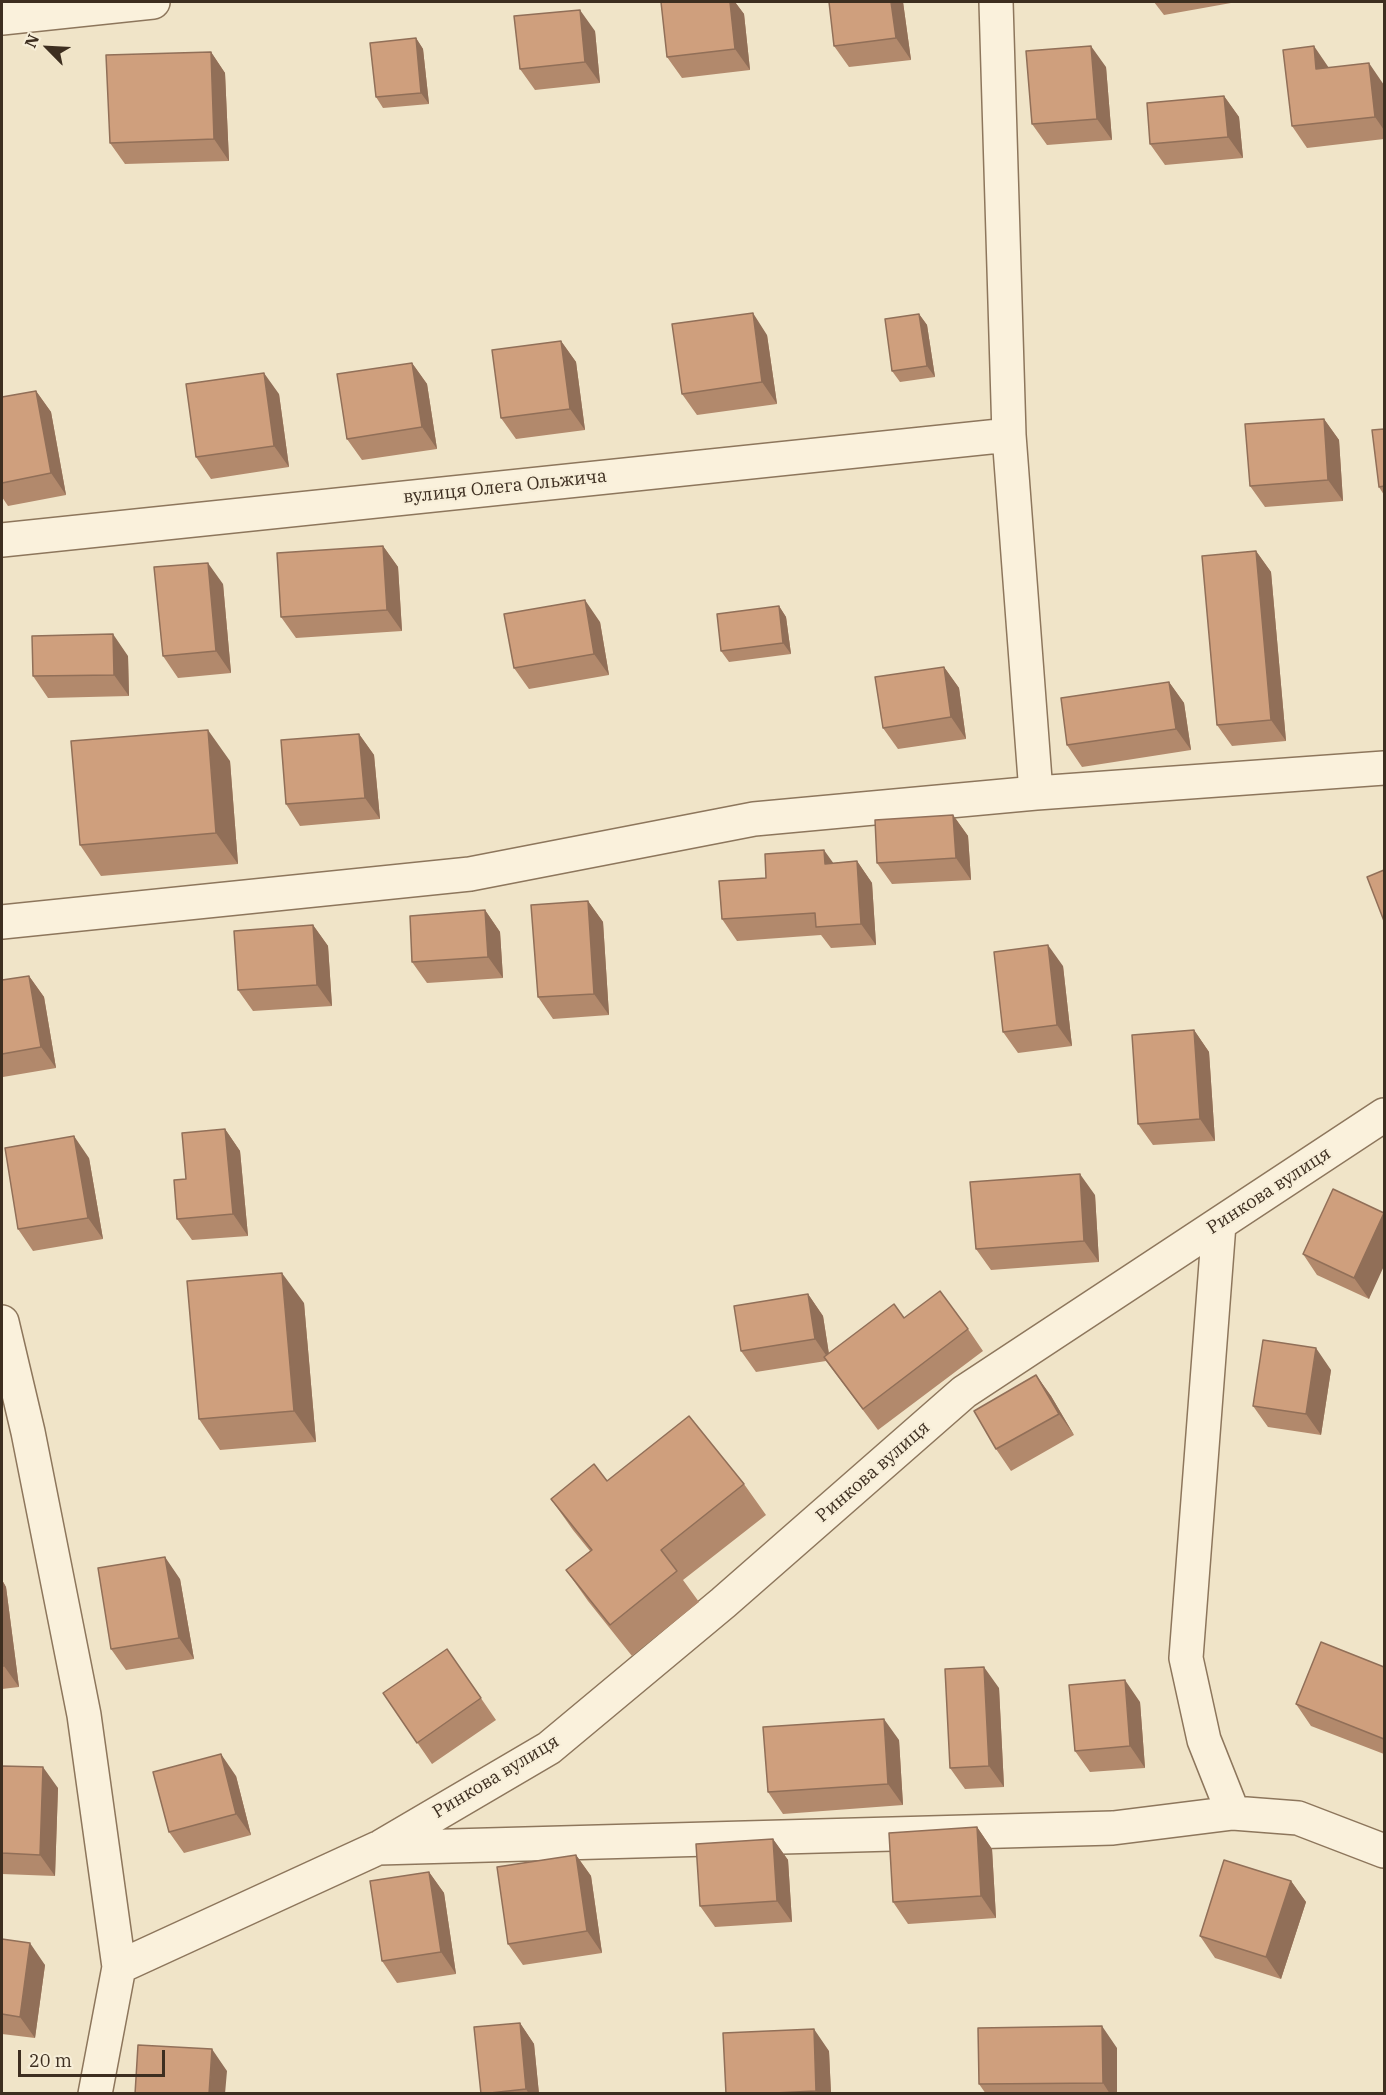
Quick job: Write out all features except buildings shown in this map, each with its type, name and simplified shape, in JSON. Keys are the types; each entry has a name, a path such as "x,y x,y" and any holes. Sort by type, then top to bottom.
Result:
{"street":[{"path":"2,18 153,2"},
{"path":"996,2 1009,435 1036,794"},
{"name":"вулиця Олега Ольжича","path":"2,540 1009,435"},
{"path":"2,922 470,874 754,819 1036,794 1384,768"},
{"name":"Ринкова вулиця","path":"119,1967 378,1848 549,1748 723,1604 964,1392 1384,1115"},
{"path":"1219,1224 1186,1658 1204,1740 1233,1813"},
{"path":"2,1322 28,1432 84,1715 119,1967 95,2094"},
{"path":"378,1848 1113,1828 1233,1813 1298,1818 1384,1851"}]}
